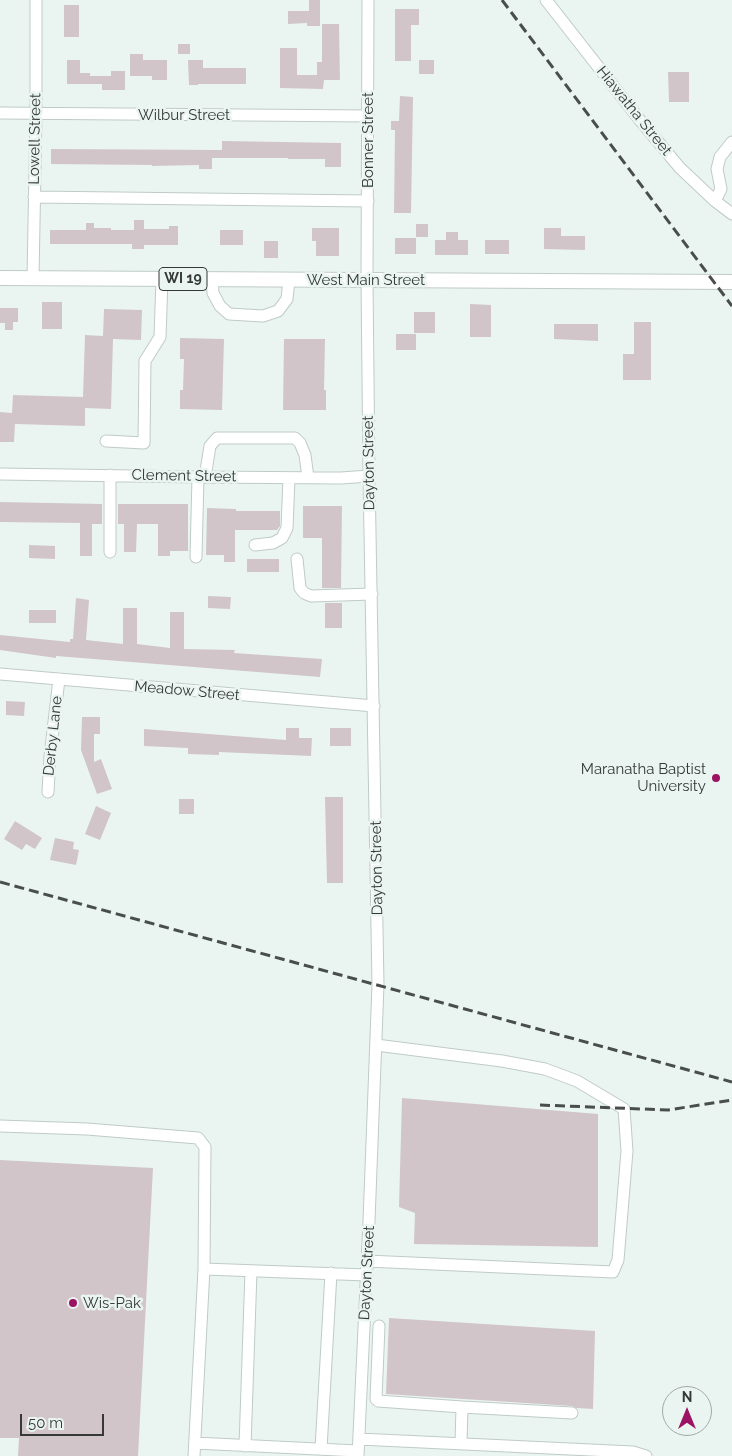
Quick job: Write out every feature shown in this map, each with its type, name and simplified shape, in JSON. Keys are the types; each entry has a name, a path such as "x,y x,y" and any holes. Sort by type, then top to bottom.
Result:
{"main road":[{"name":"West Main Street","path":"0,278 732,282"}],"street":[{"name":"Lowell Street","path":"33,278 36,0"},
{"name":"Bonner Street","path":"367,280 368,0"},
{"name":"Hiawatha Street","path":"546,0 680,168 714,201 732,214"},
{"name":"Wilbur Street","path":"0,113 368,116"},
{"path":"714,201 721,189 717,169 720,157 732,142"},
{"path":"34,197 368,201"},
{"path":"106,441 144,444 145,361 160,337 162,279"},
{"path":"212,279 213,293 220,306 230,314 254,316 263,316 278,311 287,299 289,280"},
{"name":"Dayton Street","path":"358,1454 378,985 367,280"},
{"path":"196,557 202,477 210,446 217,438 295,438 300,443 305,455 308,478"},
{"name":"Clement Street","path":"0,474 289,478 369,476"},
{"path":"110,475 110,552"},
{"path":"255,544 273,543 282,538 287,528 289,478"},
{"path":"297,559 300,588 304,593 311,596 372,594"},
{"name":"Meadow Street","path":"0,674 374,706"},
{"name":"Derby Lane","path":"48,792 59,679"},
{"path":"367,1261 613,1272 618,1260 627,1151 624,1109 577,1081 545,1069 502,1060 376,1045"},
{"path":"0,1126 87,1129 198,1138 205,1147 204,1269 194,1456"},
{"path":"204,1269 367,1275"},
{"path":"245,1446 251,1271"},
{"path":"321,1449 331,1273"},
{"path":"378,1326 376,1399 378,1401 462,1408 572,1413"},
{"path":"461,1444 462,1408"},
{"path":"358,1439 634,1452 646,1456"},
{"path":"195,1443 321,1449 358,1454"}],"building":[{"path":"309,0 320,0 320,26 307,26 307,23 288,24 288,11 309,11"},
{"path":"64,5 79,5 79,37 64,37"},
{"path":"395,9 419,9 419,25 411,25 411,61 395,61"},
{"path":"322,24 339,24 340,80 324,80 323,89 280,88 280,48 297,48 297,75 317,75 317,62 322,62"},
{"path":"178,44 190,44 190,54 178,54"},
{"path":"130,54 143,54 143,60 167,60 167,80 152,80 152,76 130,76"},
{"path":"67,60 80,60 80,73 90,73 90,76 111,76 111,71 125,71 125,90 102,90 102,84 67,84"},
{"path":"188,60 203,60 203,68 246,68 246,84 189,85"},
{"path":"419,60 434,60 434,74 419,74"},
{"path":"668,72 689,72 689,102 669,102"},
{"path":"400,96 413,97 411,213 394,213 395,130 391,130 391,121 399,121"},
{"path":"222,141 341,143 341,167 325,167 325,159 288,158 212,158 212,169 199,169 199,165 51,164 51,149 222,150"},
{"path":"134,220 144,220 144,229 169,229 169,226 178,226 178,245 144,245 144,249 132,249 132,244 50,244 50,230 86,230 86,223 94,223 94,228 134,230"},
{"path":"416,224 428,224 428,237 416,237"},
{"path":"312,228 339,228 339,256 316,256 316,241 312,241"},
{"path":"544,228 561,228 561,236 585,236 585,250 544,249"},
{"path":"220,230 243,230 243,245 220,245"},
{"path":"446,232 458,232 458,240 468,240 468,255 435,255 435,240 446,240"},
{"path":"395,238 416,238 416,254 395,254"},
{"path":"485,240 509,240 509,254 485,254"},
{"path":"264,241 278,241 278,258 264,258"},
{"path":"42,302 62,302 62,329 42,329"},
{"path":"470,304 491,305 491,337 470,337"},
{"path":"0,308 18,308 18,322 13,322 13,330 5,330 5,323 0,323"},
{"path":"104,309 142,310 141,340 113,339 111,409 85,408 85,426 15,424 14,442 0,442 0,412 12,413 13,395 83,397 85,335 103,336"},
{"path":"414,312 435,312 435,333 414,333"},
{"path":"634,322 651,322 651,380 623,380 623,354 634,354"},
{"path":"554,324 598,324 598,341 554,339"},
{"path":"396,334 416,334 416,350 396,350"},
{"path":"180,338 224,339 222,410 180,409 180,390 183,390 184,359 180,359"},
{"path":"284,339 325,339 324,390 326,390 326,410 283,410"},
{"path":"0,502 102,504 102,524 92,524 92,556 80,556 80,523 0,522"},
{"path":"118,504 188,504 188,551 170,551 170,556 158,556 158,524 137,524 136,552 124,552 124,524 118,524"},
{"path":"303,506 342,506 341,588 322,588 322,538 303,538"},
{"path":"207,508 236,509 236,511 280,511 280,526 277,530 235,530 235,562 224,562 224,555 206,555"},
{"path":"29,545 55,546 55,559 29,558"},
{"path":"247,559 279,559 279,572 247,572"},
{"path":"208,596 231,597 230,609 208,608"},
{"path":"76,598 89,600 86,640 123,644 123,608 137,608 137,644 170,648 170,612 184,612 184,649 235,650 234,653 322,659 320,677 56,656 56,658 0,650 0,635 70,642 70,639 73,639"},
{"path":"325,603 342,603 342,628 325,628"},
{"path":"29,610 56,610 56,623 29,623"},
{"path":"6,701 25,702 24,716 6,715"},
{"path":"82,717 100,717 100,734 94,734 94,762 101,759 112,789 97,794 81,750"},
{"path":"286,728 299,728 299,738 312,738 311,756 219,752 219,755 188,754 188,748 144,746 144,729 286,740"},
{"path":"330,728 351,728 351,746 330,746"},
{"path":"325,797 343,797 343,883 327,883"},
{"path":"179,799 194,799 194,814 179,814"},
{"path":"96,806 111,813 100,840 85,834"},
{"path":"15,821 42,838 35,849 26,844 22,850 4,839"},
{"path":"55,838 74,842 73,849 79,850 76,865 50,860"},
{"path":"402,1098 598,1114 598,1247 414,1244 415,1213 399,1207"},
{"name":"Wis-Pak","path":"0,1160 153,1168 138,1456 18,1456 19,1438 0,1438"},
{"path":"389,1318 595,1331 593,1409 386,1394"}],"railway":[{"path":"502,0 732,306"},
{"path":"0,882 732,1082"},
{"path":"540,1105 668,1110 732,1100"}],"place":[{"name":"Maranatha Baptist University","path":"716,778"},
{"name":"Wis-Pak","path":"73,1303"}]}
